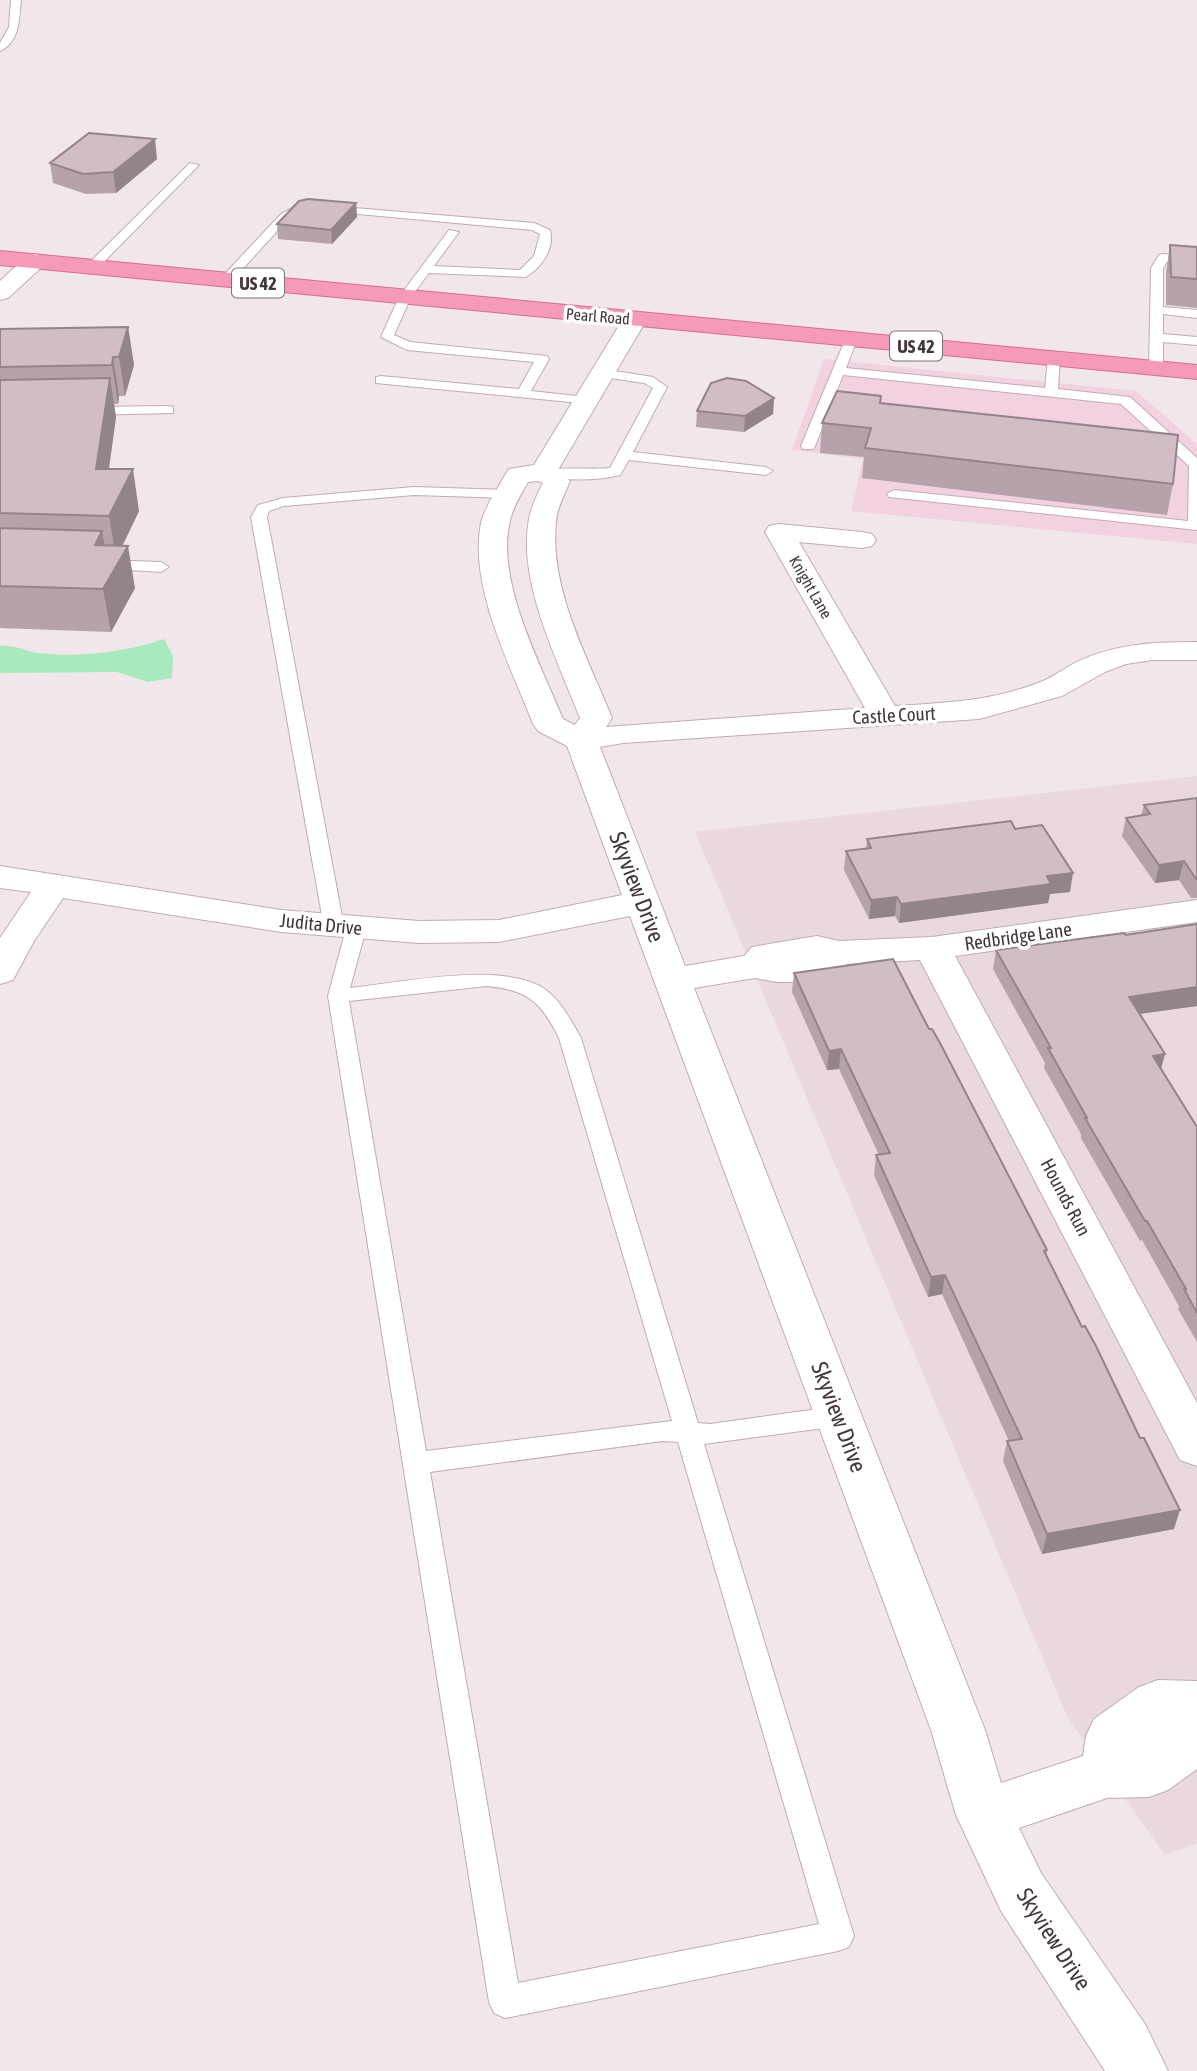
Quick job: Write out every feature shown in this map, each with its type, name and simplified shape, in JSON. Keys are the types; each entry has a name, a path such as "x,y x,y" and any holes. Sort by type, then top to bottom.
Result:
{"main road":[{"name":"Pearl Road","path":"0,258 1197,372"}],"street":[{"path":"0,293 34,261"},
{"path":"543,472 635,319"},
{"path":"543,472 557,481 542,519 540,552 544,578 596,718 581,741 549,724 495,580 492,554 496,521 518,475 543,472"},
{"name":"Knight Lane","path":"862,540 779,532 885,715"},
{"name":"Castle Court","path":"581,741 623,733 979,710 1051,689 1094,665 1121,656 1152,651 1197,651"},
{"name":"Skyview Drive","path":"581,741 958,1730 983,1815 1021,1892 1125,2045 1138,2071"},
{"name":"Judita Drive","path":"0,877 345,928 419,932 499,931 643,902"},
{"path":"0,972 16,941 54,885"},
{"name":"Redbridge Lane","path":"673,980 756,966 765,955 817,947 838,953 932,948 1197,911"},
{"name":"Hounds Run","path":"932,948 1197,1447"},
{"path":"983,1815 1107,1773 1149,1772 1190,1743 1197,1705"}],"lane":[{"path":"0,48 6,44 14,26 16,0"},
{"path":"92,267 194,165"},
{"path":"226,280 285,216 309,207"},
{"path":"322,208 534,227 546,232 546,247 523,274 426,270"},
{"path":"453,232 405,297 387,337 407,346 542,359 523,394"},
{"path":"1156,368 1157,268 1163,258 1197,261"},
{"path":"1156,310 1197,314"},
{"path":"1156,337 1197,341"},
{"path":"808,446 830,410 839,371 851,340"},
{"path":"1051,393 1055,359"},
{"path":"839,371 1125,400 1196,465 1195,526 894,494"},
{"path":"543,472 587,475 615,472 660,387 648,380 602,373"},
{"path":"381,380 586,401"},
{"path":"65,412 168,410"},
{"path":"1147,442 1174,445"},
{"path":"625,455 766,471"},
{"path":"338,996 487,980 511,982 531,988 554,1007 570,1038 838,1936 505,2002 338,996 345,928 259,517 263,508 283,502 414,491 509,494"},
{"path":"94,565 161,567"},
{"path":"416,1463 663,1431 710,1434 839,1416"}],"shaded area":[{"path":"824,359 1136,391 1197,444 1197,544 851,511 863,459 792,450"},
{"path":"164,639 173,656 172,678 148,682 117,672 0,673 0,646 38,653 86,654 134,647"},
{"path":"1197,776 1197,1843 1165,1855 1068,1718 695,832"}],"building":[{"path":"89,133 155,139 113,172 83,174 50,163"},
{"path":"308,199 356,203 331,230 277,224 299,201"},
{"path":"1170,245 1197,247 1197,279 1171,277"},
{"path":"128,327 119,357 113,357 112,365 0,367 0,329"},
{"path":"110,378 96,469 133,469 109,516 0,513 0,380"},
{"path":"727,378 746,381 774,398 745,416 697,411 711,383"},
{"path":"837,391 881,396 880,403 1178,435 1173,484 865,448 871,428 822,423"},
{"path":"0,528 102,531 95,545 128,546 103,589 0,586"},
{"path":"1197,798 1196,879 1184,861 1159,865 1126,818 1150,814 1144,805"},
{"path":"1011,821 1015,829 1042,825 1073,873 1047,876 1051,884 901,904 897,897 871,900 846,851 871,848 867,839"},
{"path":"1197,924 1197,987 1129,997 1165,1054 1153,1056 1197,1127 1197,1313 1147,1221 1085,1118 1048,1048 1051,1048 996,950"},
{"path":"893,959 929,1029 932,1029 940,1043 1047,1250 1044,1251 1082,1327 1085,1326 1096,1346 1140,1438 1144,1438 1180,1510 1047,1534 1007,1441 1022,1439 945,1275 931,1277 876,1155 890,1153 841,1049 829,1051 794,973"}]}
